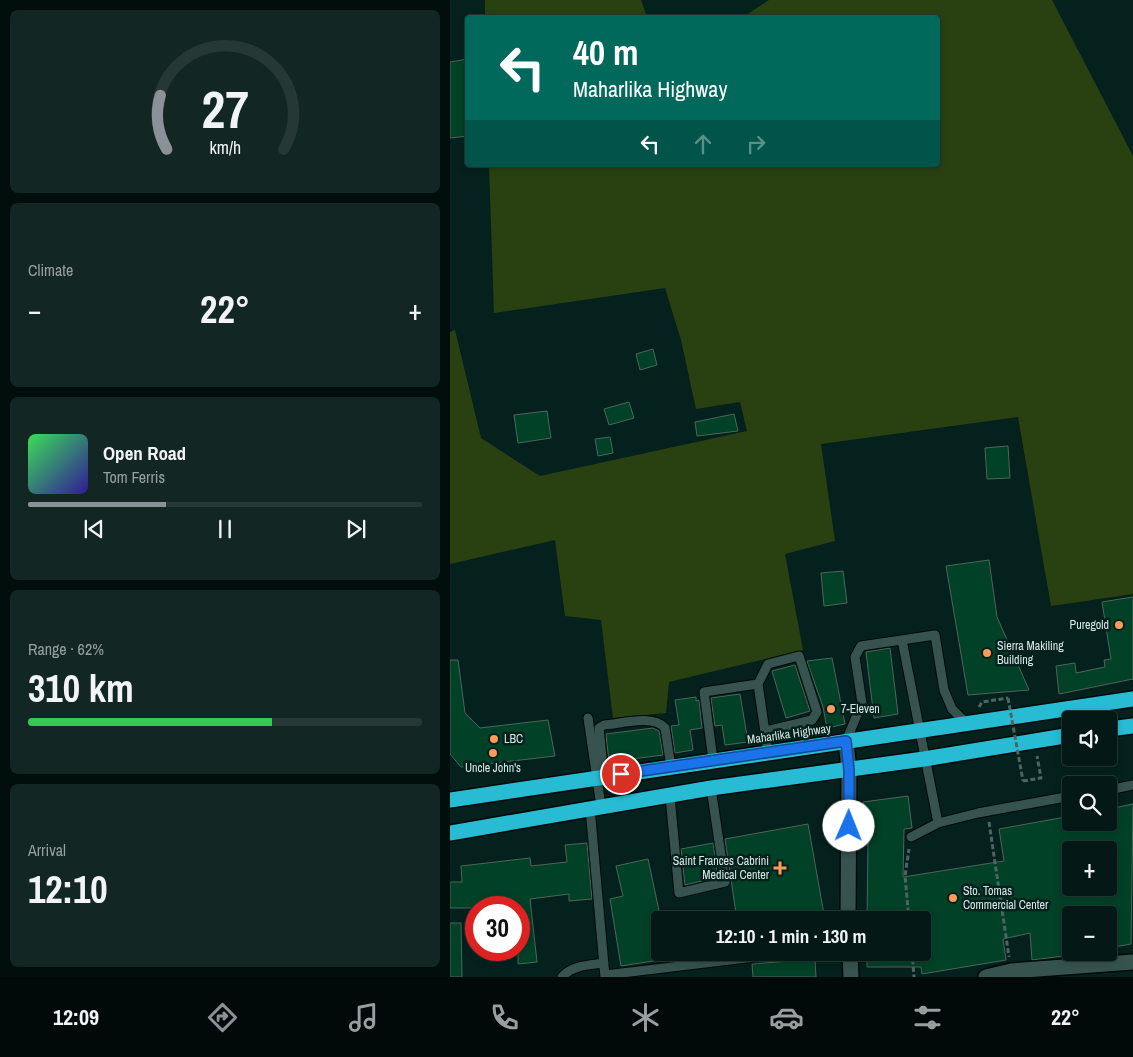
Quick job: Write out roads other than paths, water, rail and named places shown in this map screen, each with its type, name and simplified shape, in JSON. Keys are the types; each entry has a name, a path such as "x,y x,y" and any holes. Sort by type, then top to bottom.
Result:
{"highway":[{"name":"Maharlika Highway","path":"450,800 919,729 967,724 1133,699"},
{"path":"1117,729 1133,726"},
{"path":"450,832 711,788 924,759 1062,736"}],"street":[{"path":"846,741 849,770 848,911"},
{"path":"850,961 851,977"},
{"path":"986,977 1011,971 1133,962"}],"lane":[{"path":"846,741 862,703 855,657 861,646 936,635 944,690 952,709 967,724"},
{"path":"902,640 938,823"},
{"path":"766,731 812,720 817,712 799,656 768,664 758,684 768,753"},
{"path":"713,760 704,692 758,684"},
{"path":"588,718 601,778"},
{"path":"671,767 664,728 661,724 653,721 599,728 601,778 596,807 605,976 726,961"},
{"path":"1117,788 1133,785"},
{"path":"670,796 679,892 725,882 711,788"},
{"path":"911,837 938,823 1062,798"},
{"path":"562,977 566,972 577,968 604,963"}],"place":[{"name":"Puregold","path":"1119,625"},
{"name":"Sierra Makiling Building","path":"987,653"},
{"name":"7-Eleven","path":"831,709"},
{"name":"LBC","path":"494,739"},
{"name":"Uncle John's","path":"493,753"},
{"name":"Saint Frances Cabrini Medical Center","path":"780,868"},
{"name":"Sto. Tomas Commercial Center","path":"953,898"}]}
